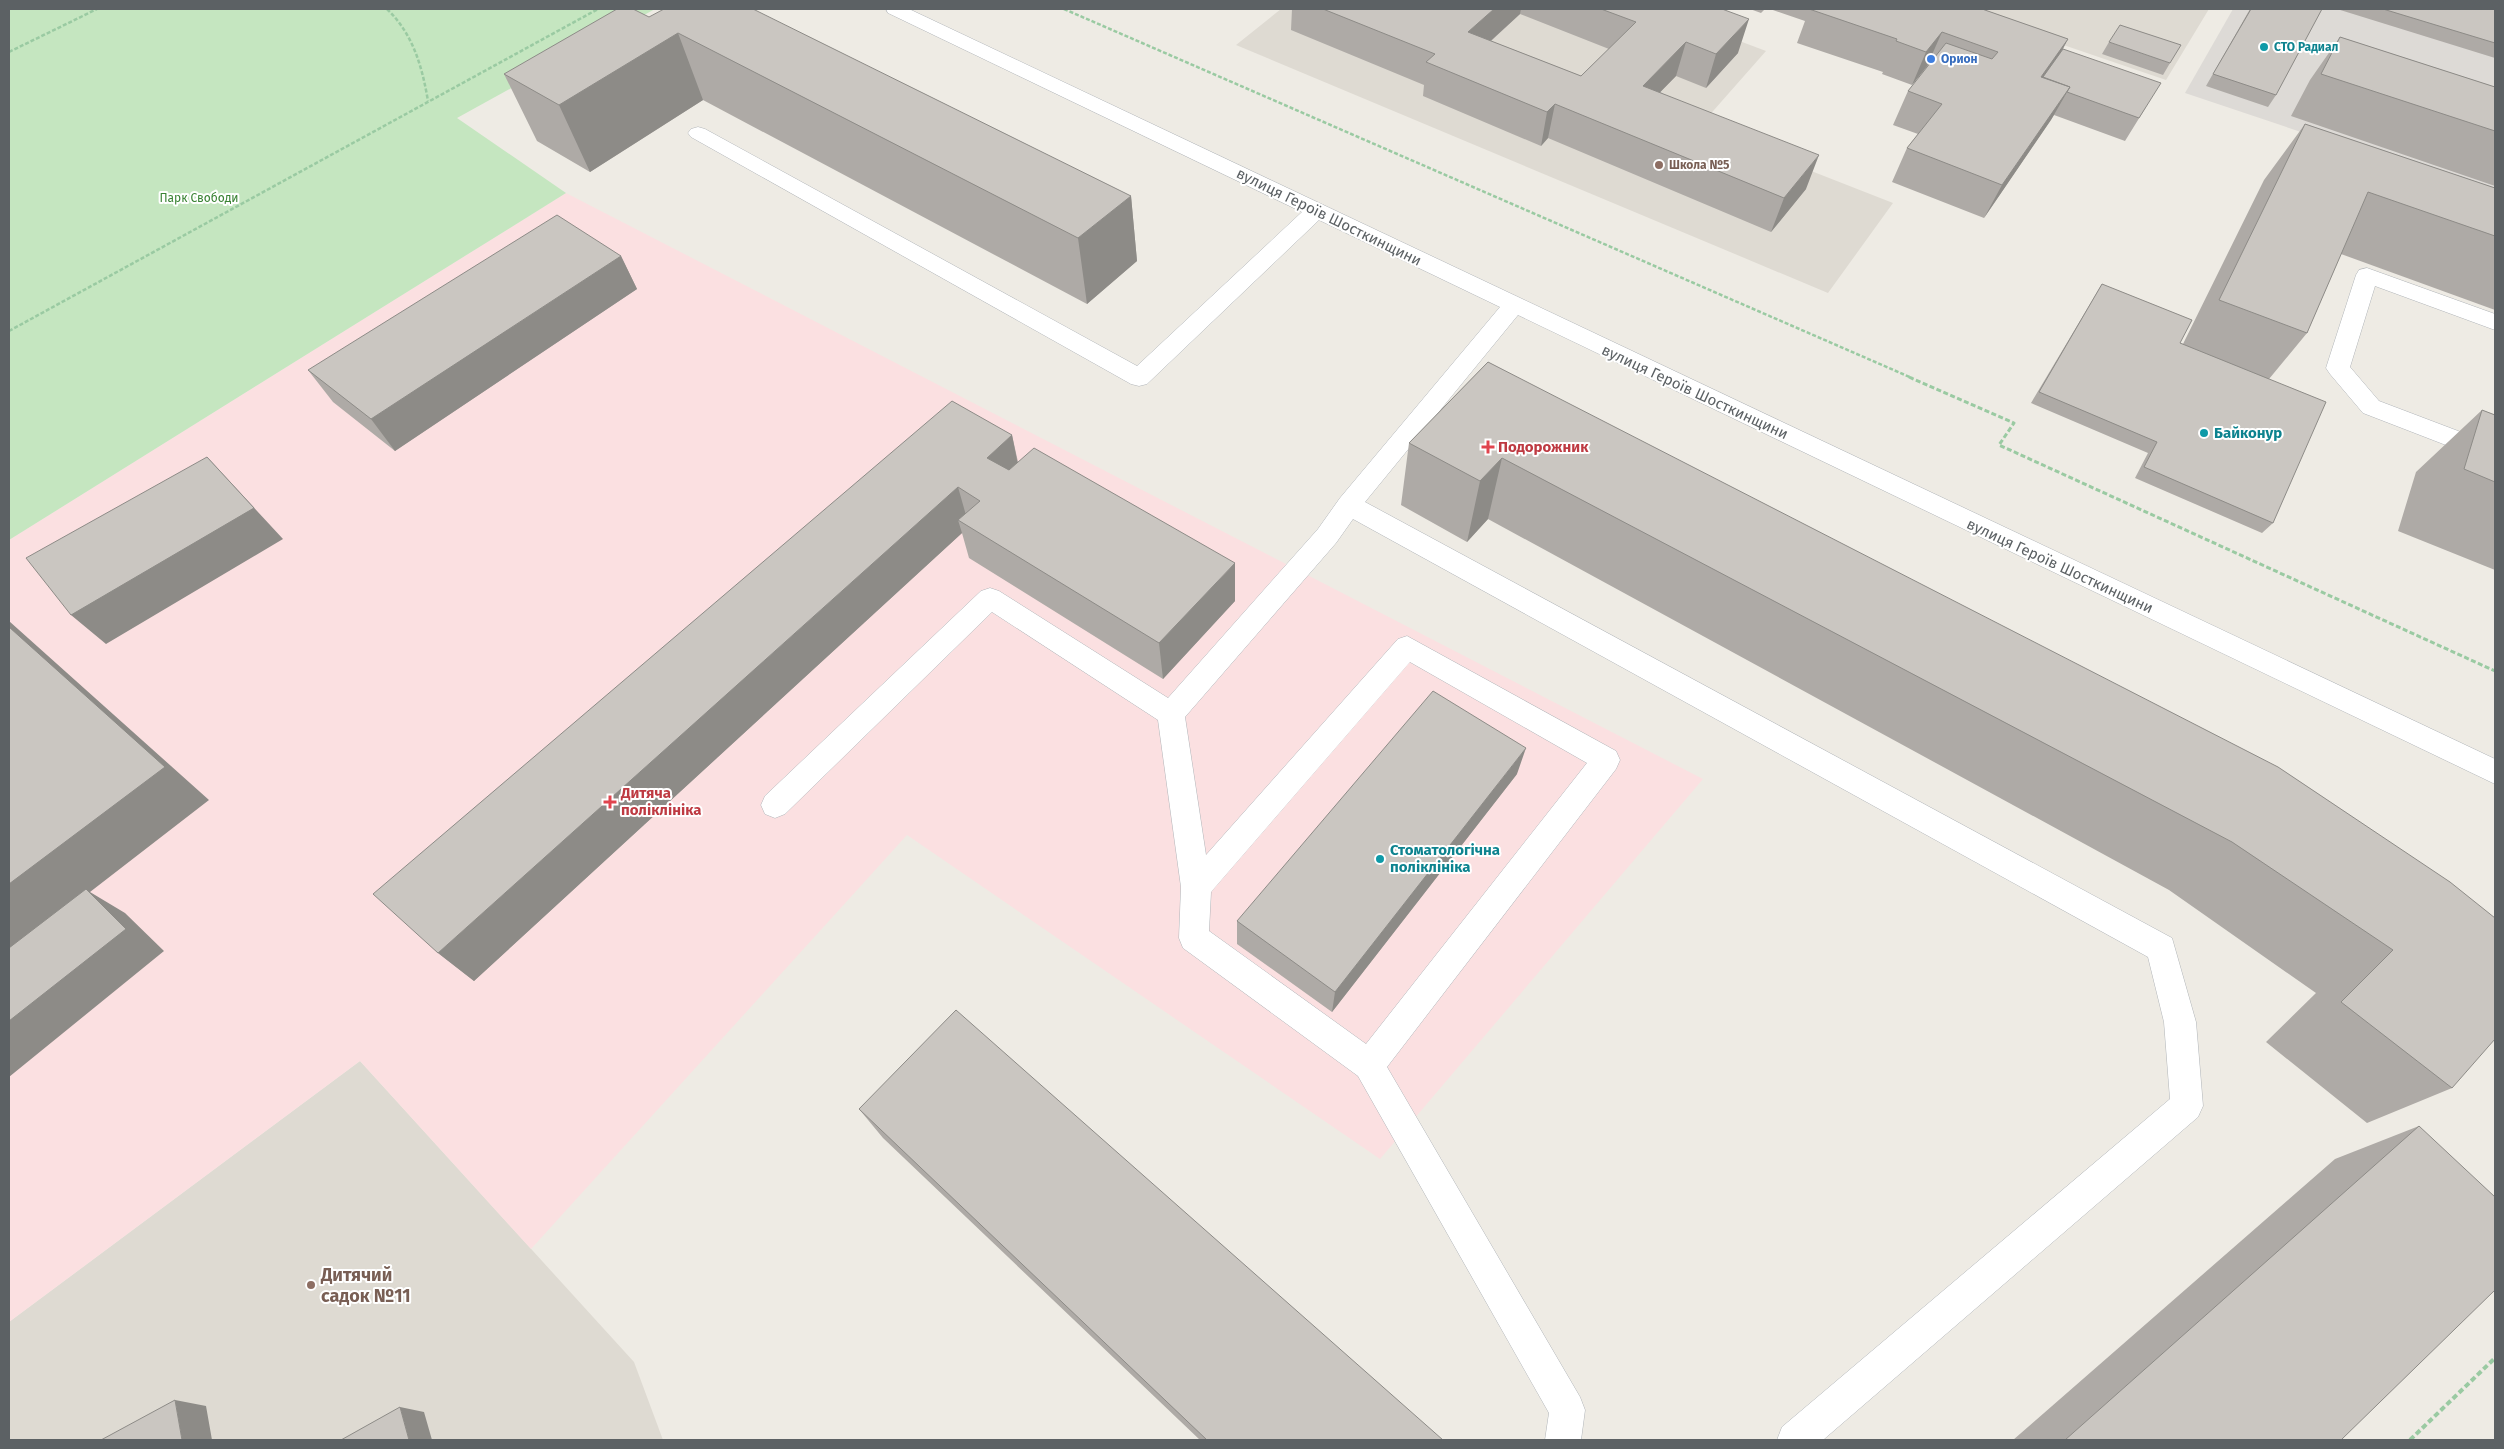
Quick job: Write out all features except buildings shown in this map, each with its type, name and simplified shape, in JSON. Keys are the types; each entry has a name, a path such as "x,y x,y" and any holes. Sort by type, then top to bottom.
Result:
{"street":[{"name":"вулиця Героїв Шосткинщини","path":"895,9 1514,306 2495,772"},
{"path":"698,133 1140,378 1316,211"},
{"path":"2495,322 2367,274 2338,368 2371,407 2495,455"},
{"path":"1171,714 1327,536 1349,505 1514,306"},
{"path":"1349,505 2161,948 2180,1022 2187,1106 1795,1440"},
{"path":"775,805 990,598 1171,714 1196,887 1194,938 1369,1065 1567,1410 1563,1440"},
{"path":"1196,887 1407,647 1606,760 1369,1065"}],"path":[{"path":"9,52 97,9"},
{"path":"387,9 399,18 422,64 428,102"},
{"path":"9,331 598,9"},
{"path":"1064,9 2014,423 1999,445 2495,671"},
{"path":"2410,1440 2495,1358"}],"shaded area":[{"name":"Школа №5","path":"1281,9 1701,9 1689,22 1766,51 1699,127 1893,203 1828,293 1236,45"},
{"path":"1958,9 2209,9 2166,80"},
{"path":"2233,9 2475,9 2495,15 2495,197 2185,93"},
{"path":"566,193 1703,779 1380,1159 907,835 531,1249 360,1061 9,1322 9,540"},
{"name":"Дитячий садок №11","path":"360,1061 634,1362 663,1440 9,1440 9,1322"}],"green space":[{"name":"Парк Свободи","path":"9,9 655,9 457,118 566,193 9,540"}],"place":[{"name":"СТО Радиал","path":"2264,47"},
{"name":"Орион","path":"1931,59"},
{"name":"Школа №5","path":"1659,165"},
{"name":"Байконур","path":"2204,433"},
{"name":"Подорожник","path":"1488,447"},
{"name":"Дитяча поліклініка","path":"610,802"},
{"name":"Стоматологічна поліклініка","path":"1380,859"},
{"name":"Дитячий садок №11","path":"311,1285"}]}
